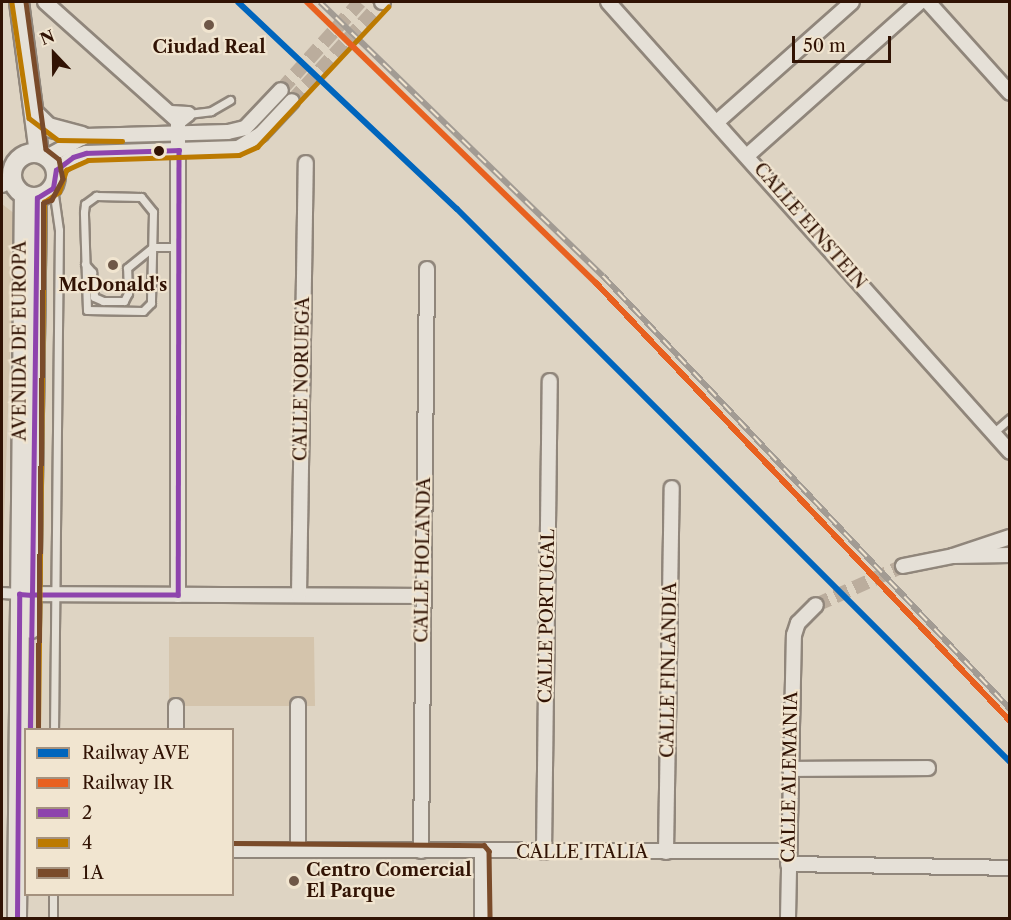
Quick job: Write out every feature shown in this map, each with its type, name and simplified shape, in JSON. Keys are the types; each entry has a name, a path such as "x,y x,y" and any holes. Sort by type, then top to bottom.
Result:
{"main road":[{"path":"20,2 35,114 49,167 30,197 7,182 18,159 49,167"},
{"path":"35,114 48,127 82,136"},
{"name":"AVENIDA DE EUROPA","path":"17,918 22,848 17,594 30,197"},
{"name":"AVENIDA DE EUROPA","path":"17,594 30,728"},
{"path":"29,896 29,918"}],"street":[{"path":"45,2 179,120 178,595"},
{"name":"CALLE EINSTEIN","path":"609,2 718,121 1010,452"},
{"path":"718,121 852,2"},
{"path":"748,155 920,2"},
{"path":"928,2 1010,93"},
{"path":"49,167 82,136 179,120 245,128 281,90"},
{"path":"49,167 86,153 238,148 261,134 292,100"},
{"name":"CALLE NORUEGA","path":"298,595 306,163"},
{"name":"CALLE HOLANDA","path":"421,851 427,269"},
{"name":"CALLE PORTUGAL","path":"544,852 550,381"},
{"name":"CALLE FINLANDIA","path":"666,852 672,488"},
{"path":"903,566 953,556 1010,537"},
{"path":"953,556 1010,555"},
{"path":"17,594 422,596"},
{"name":"CALLE ALEMANIA","path":"788,918 794,635 798,623 816,605"},
{"path":"298,705 298,850"},
{"path":"176,706 176,728"},
{"path":"790,769 928,768"},
{"name":"CALLE ITALIA","path":"234,850 666,852 976,864 1010,868"},
{"path":"482,852 482,918"}],"lane":[{"path":"179,120 211,111 230,100"},
{"path":"49,167 59,230 54,728"},
{"path":"96,196 144,199 153,212 153,247 151,303 143,311 87,310 85,204 96,196"},
{"path":"85,264 92,272 94,297 124,300 128,293 127,268 153,247 179,247"},
{"path":"993,433 1010,417"},
{"path":"52,918 53,896"}],"shaded area":[{"path":"2,204 15,214 2,579"},
{"path":"169,637 314,637 315,706 169,706"}],"tunnel":[{"path":"281,90 360,2"},
{"path":"292,101 382,2"},
{"path":"816,605 903,566"}],"railway":[{"path":"320,2 603,276 1010,709"}],"rail line":[{"name":"AVE","path":"238,2 457,209 1010,762"},
{"name":"IR","path":"307,2 596,283 1010,721"}],"transit line":[{"name":"1A","path":"26,2 46,149 59,159 63,179 52,200 44,203 38,728"},
{"name":"4","path":"12,3 29,118 58,140 122,141"},
{"name":"4","path":"38,728 44,202 59,192 66,170 88,160 239,155 257,147 388,7"},
{"name":"2","path":"179,150 178,595 32,595 37,198 53,188 56,170 73,157 86,153 179,150"},
{"name":"2","path":"17,918 19,594 32,595"},
{"name":"2","path":"30,728 32,595"},
{"name":"1A","path":"234,843 484,845 489,851 490,918"}],"place":[{"name":"Ciudad Real","path":"209,25"},
{"name":"McDonald's","path":"113,265"},
{"name":"Centro Comercial El Parque","path":"294,881"}]}
